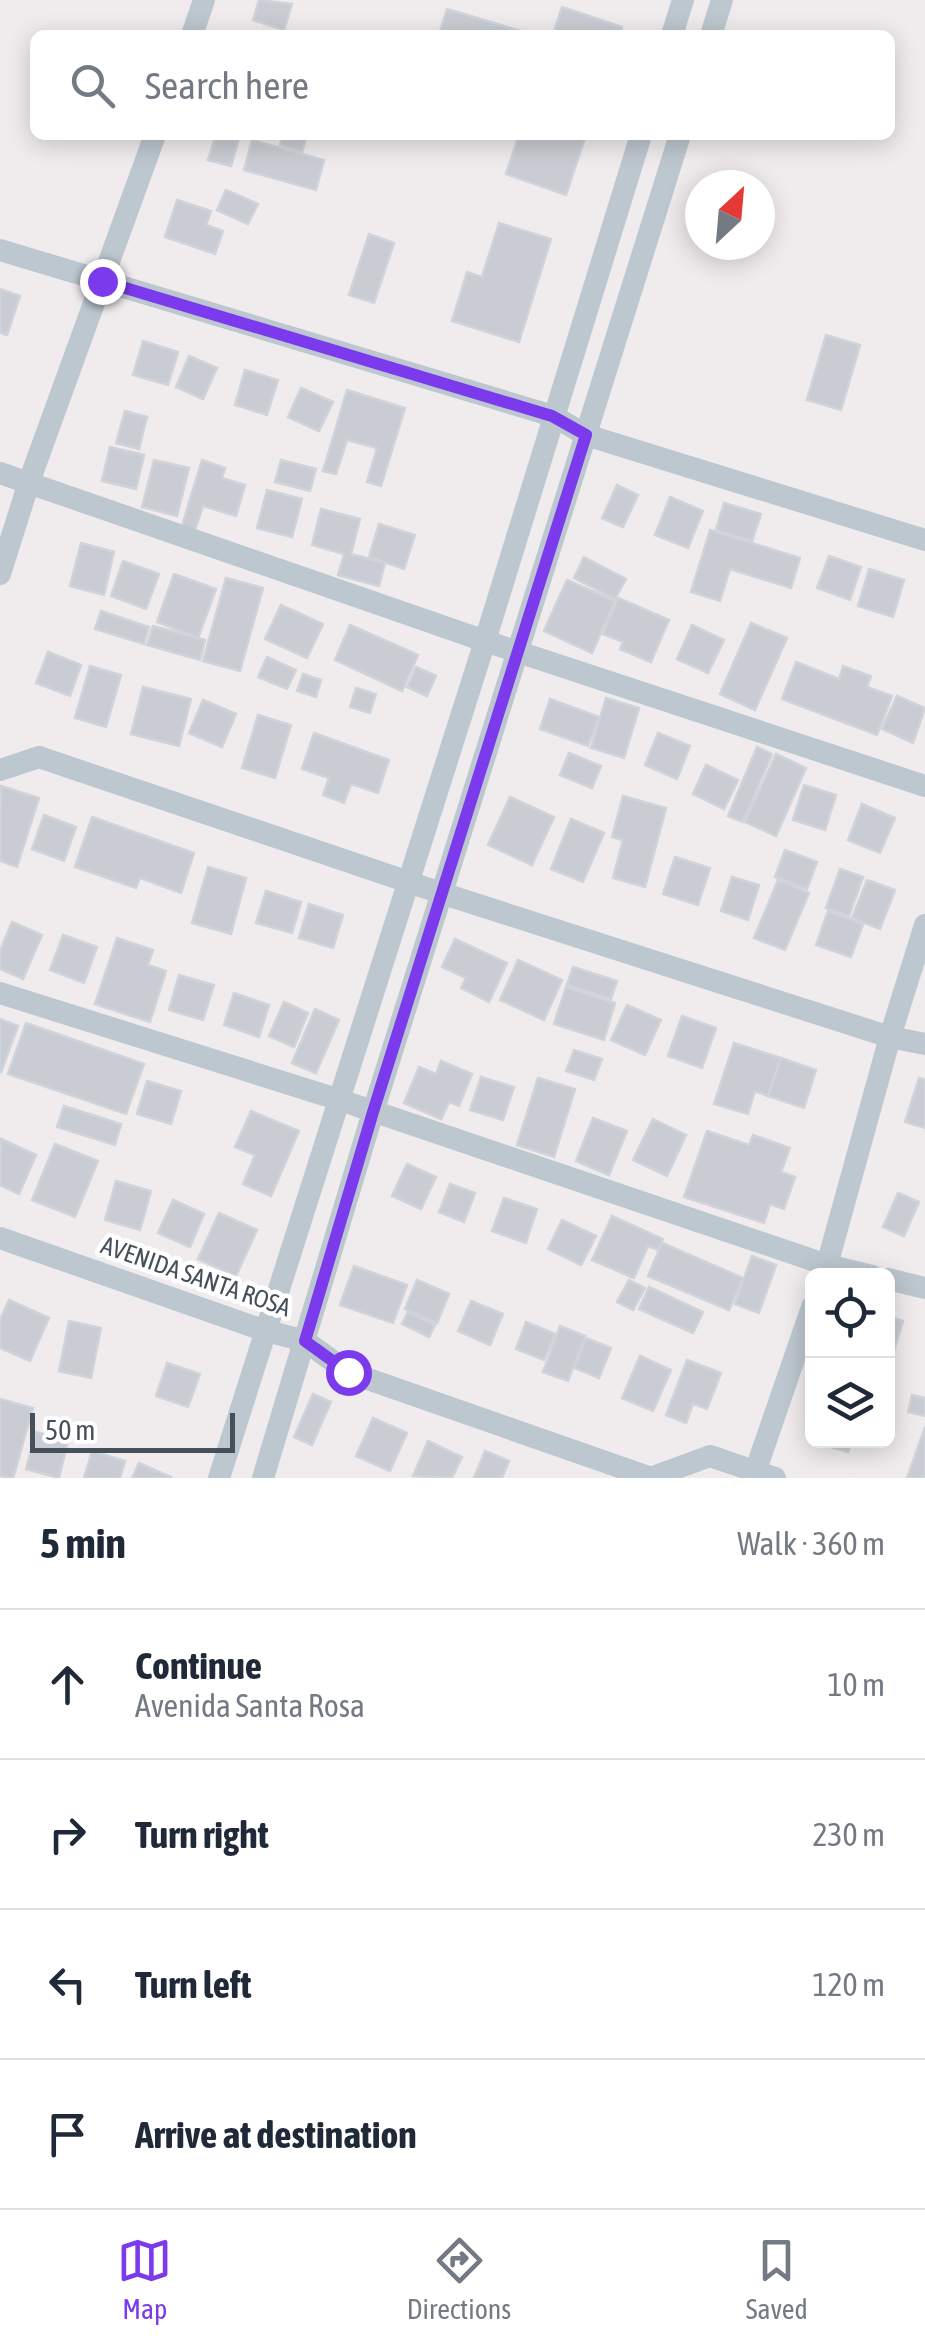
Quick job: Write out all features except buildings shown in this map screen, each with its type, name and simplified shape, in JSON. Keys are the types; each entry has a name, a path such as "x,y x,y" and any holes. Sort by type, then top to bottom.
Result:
{"street":[{"path":"194,30 204,0"},
{"path":"674,30 683,0"},
{"path":"713,30 722,0"},
{"path":"0,574 29,482 154,140"},
{"path":"219,1478 639,140"},
{"path":"264,1478 373,1112 678,140"},
{"path":"0,250 552,416 586,435 925,540"},
{"path":"0,473 485,641 925,786"},
{"path":"0,770 39,757 442,893 925,1044"},
{"path":"826,1268 925,924"},
{"path":"0,994 340,1100 819,1268"},
{"name":"AVENIDA SANTA ROSA","path":"0,1238 263,1330 305,1341 348,1372 651,1478"},
{"path":"895,1281 925,1288"},
{"path":"651,1478 710,1456 761,1476 805,1330"}],"route":[{"path":"102,281 552,416 586,435 305,1341 348,1372"}]}
